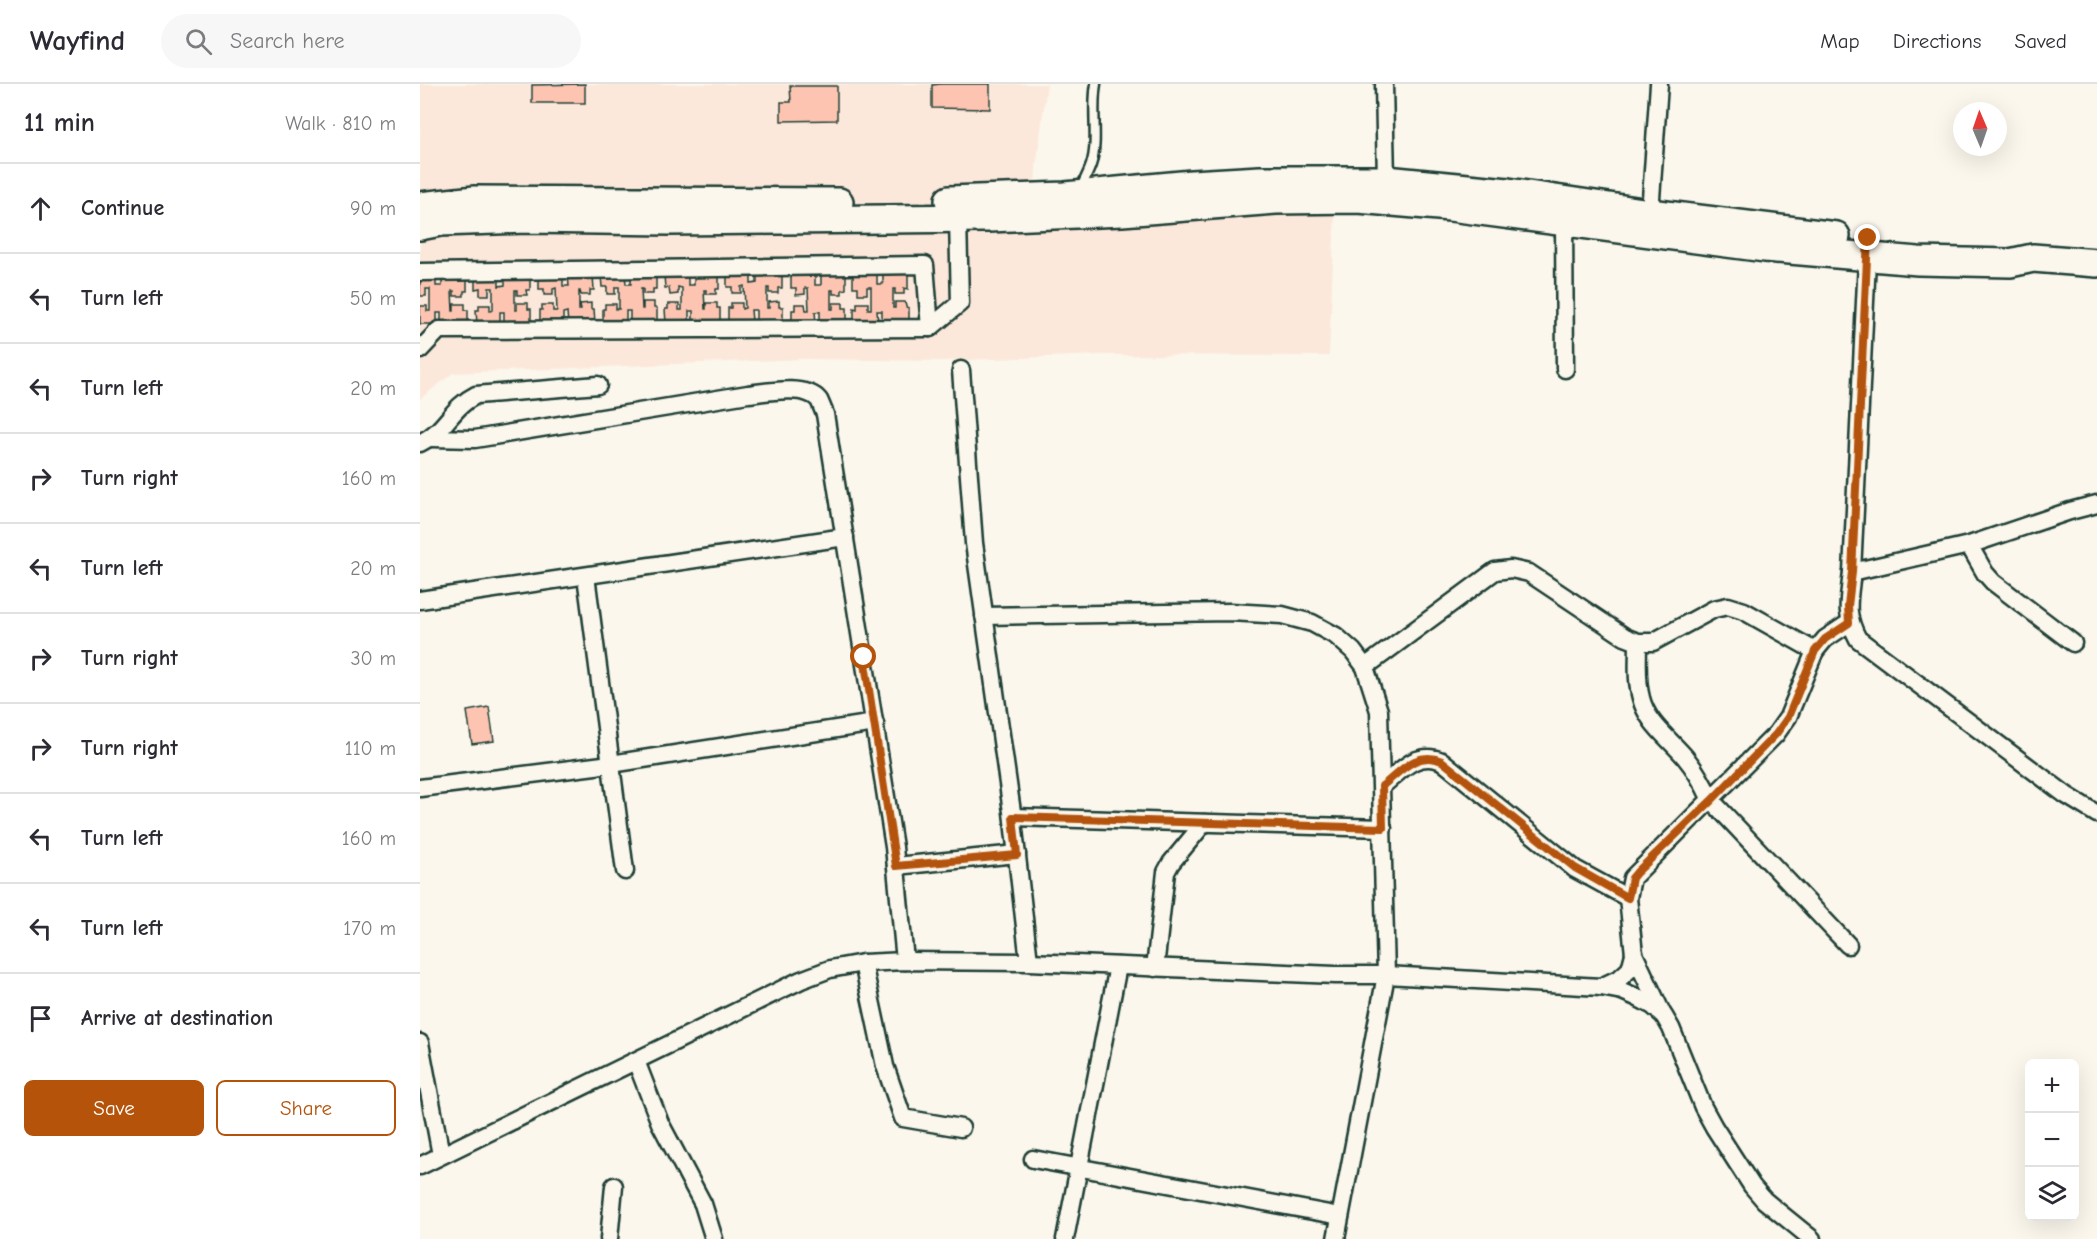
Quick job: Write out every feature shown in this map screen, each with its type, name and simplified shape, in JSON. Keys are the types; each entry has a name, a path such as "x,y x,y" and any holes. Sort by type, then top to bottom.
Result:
{"highway":[{"path":"420,206 475,200 894,202 1077,195 1260,180 1386,180 1508,192 1832,236 1868,248"},
{"path":"420,226 440,222 527,219 669,221 958,219 1054,216 1276,200 1322,199 1397,202 1690,239 1868,248 2010,263 2033,258 2097,262"}],"street":[{"path":"1384,84 1386,180"},
{"path":"1650,213 1659,84"},
{"path":"420,350 439,330 930,328 960,303 958,219"},
{"path":"1564,222 1565,369"},
{"path":"1868,248 1852,572 1848,606 1849,623 1858,639 2066,795 2097,814"},
{"path":"420,272 925,265 930,328"},
{"path":"961,370 974,543 1013,817 1029,962"},
{"path":"426,440 444,427 464,401 476,395 598,385"},
{"path":"426,440 474,439 748,394 789,390 808,392 818,399 825,414 874,723 896,866 905,961"},
{"path":"1852,572 1969,545 2097,504"},
{"path":"420,600 845,537"},
{"path":"1969,545 1984,573 1993,582 2073,644"},
{"path":"1365,667 1495,571 1511,569 1529,573 1624,637 1638,642 1653,642 1714,609 1728,606 1744,611 1815,651"},
{"path":"586,576 625,871"},
{"path":"984,616 1230,612 1282,615 1312,622 1336,636 1353,651 1365,667 1379,711 1386,975 1336,1239"},
{"path":"1812,1239 1764,1200 1752,1186 1714,1127 1671,1028 1634,954 1628,898 1632,878 1637,872 1776,734 1788,717 1815,651 1825,639 1849,623"},
{"path":"1638,642 1638,681 1641,700 1650,720 1685,757 1697,773 1711,801 1848,945"},
{"path":"420,788 611,764 874,723"},
{"path":"1382,786 1417,759 1432,757 1442,761 1575,868 1628,898"},
{"path":"1013,817 1383,828"},
{"path":"1155,968 1166,872 1171,862 1204,823"},
{"path":"896,866 1017,855"},
{"path":"1601,987 1620,978 1630,969 1634,954"},
{"path":"420,1166 801,980 830,969 863,963 1029,962 1335,975 1386,975 1601,987 1622,991 1636,997 1653,1006 1664,1016"},
{"path":"863,963 885,1066 903,1118 961,1128"},
{"path":"1065,1239 1077,1167 1118,966"},
{"path":"420,1048 441,1155"},
{"path":"636,1061 660,1124 703,1204 714,1239"},
{"path":"1033,1159 1340,1216"},
{"path":"609,1239 614,1186"}],"lane":[{"path":"1077,195 1093,156 1093,101 1096,84"}],"shaded area":[{"path":"420,84 1047,84 1036,168 1033,227 1335,213 1329,356 1100,355 942,361 803,359 453,373 420,399"}],"building":[{"path":"585,84 585,103 532,103 532,85"},
{"path":"990,84 990,109 932,108 932,85"},
{"path":"790,86 837,86 837,120 781,121 781,102 791,102"},
{"path":"656,273 656,289 653,289 653,294 643,294 643,289 641,289 642,309 643,302 654,302 654,308 657,308 657,322 630,322 630,311 626,311 626,322 603,323 605,304 616,304 616,309 619,309 619,287 615,287 615,294 607,294 607,287 602,287 601,275 625,274 626,284 631,284 631,274"},
{"path":"751,273 751,284 757,283 757,273 782,273 782,288 778,288 778,293 769,293 769,288 767,288 767,308 769,308 769,302 779,301 779,307 783,307 783,321 756,322 756,310 751,310 752,321 728,322 728,308 731,308 731,303 742,303 742,309 745,308 744,286 741,287 741,293 732,293 732,287 727,287 727,274"},
{"path":"883,273 908,273 908,289 904,288 904,294 895,294 895,289 893,289 893,308 895,308 895,302 905,302 906,307 909,308 909,322 882,322 882,311 877,311 878,322 854,322 854,308 857,309 857,303 868,303 868,309 871,309 871,287 867,287 867,294 858,294 858,287 853,287 853,274 877,274 877,284 883,284"},
{"path":"688,274 688,285 694,285 694,274 719,274 719,289 716,289 716,294 706,294 704,290 705,309 706,303 717,303 717,308 720,308 720,322 693,323 693,311 689,311 689,322 666,323 665,309 668,309 668,304 679,304 679,310 682,310 682,288 678,287 678,294 670,295 669,288 665,288 664,275"},
{"path":"846,274 846,289 842,290 842,294 833,294 831,290 831,309 833,309 833,303 843,303 843,308 847,308 847,322 820,323 820,311 815,312 816,323 792,323 792,310 795,310 795,304 805,304 806,310 809,310 808,288 805,288 805,294 796,295 796,288 791,288 791,275 815,275 815,285 821,285 821,275"},
{"path":"467,275 467,291 464,291 464,296 454,296 454,291 452,291 453,311 454,304 465,304 465,310 468,310 468,324 441,324 441,313 437,313 437,324 420,324 420,306 427,306 427,311 430,311 430,289 426,289 426,296 420,296 420,276 436,276 436,286 442,286 442,276"},
{"path":"499,275 499,286 505,285 505,275 530,275 530,290 526,290 527,295 517,295 517,290 515,290 515,310 517,310 517,303 528,303 528,309 531,309 531,323 504,324 504,312 500,312 500,323 477,324 476,310 479,310 479,305 490,305 490,311 493,310 493,288 489,288 489,295 480,295 480,288 475,289 475,276"},
{"path":"563,275 563,286 569,286 568,275 593,275 594,290 590,290 590,295 581,295 579,291 579,310 581,310 580,304 591,303 595,323 568,324 567,312 563,313 563,323 540,324 542,305 553,305 553,311 557,311 556,288 553,289 553,295 544,295 544,289 539,289 539,276"},
{"path":"489,707 494,741 472,744 467,711"}],"route":[{"path":"864,657 896,866 1017,855 1013,817 1383,828 1382,786 1417,759 1432,757 1442,761 1575,868 1628,898 1632,878 1637,872 1776,734 1788,717 1815,651 1825,639 1849,623 1848,606 1852,572 1868,238"}]}
